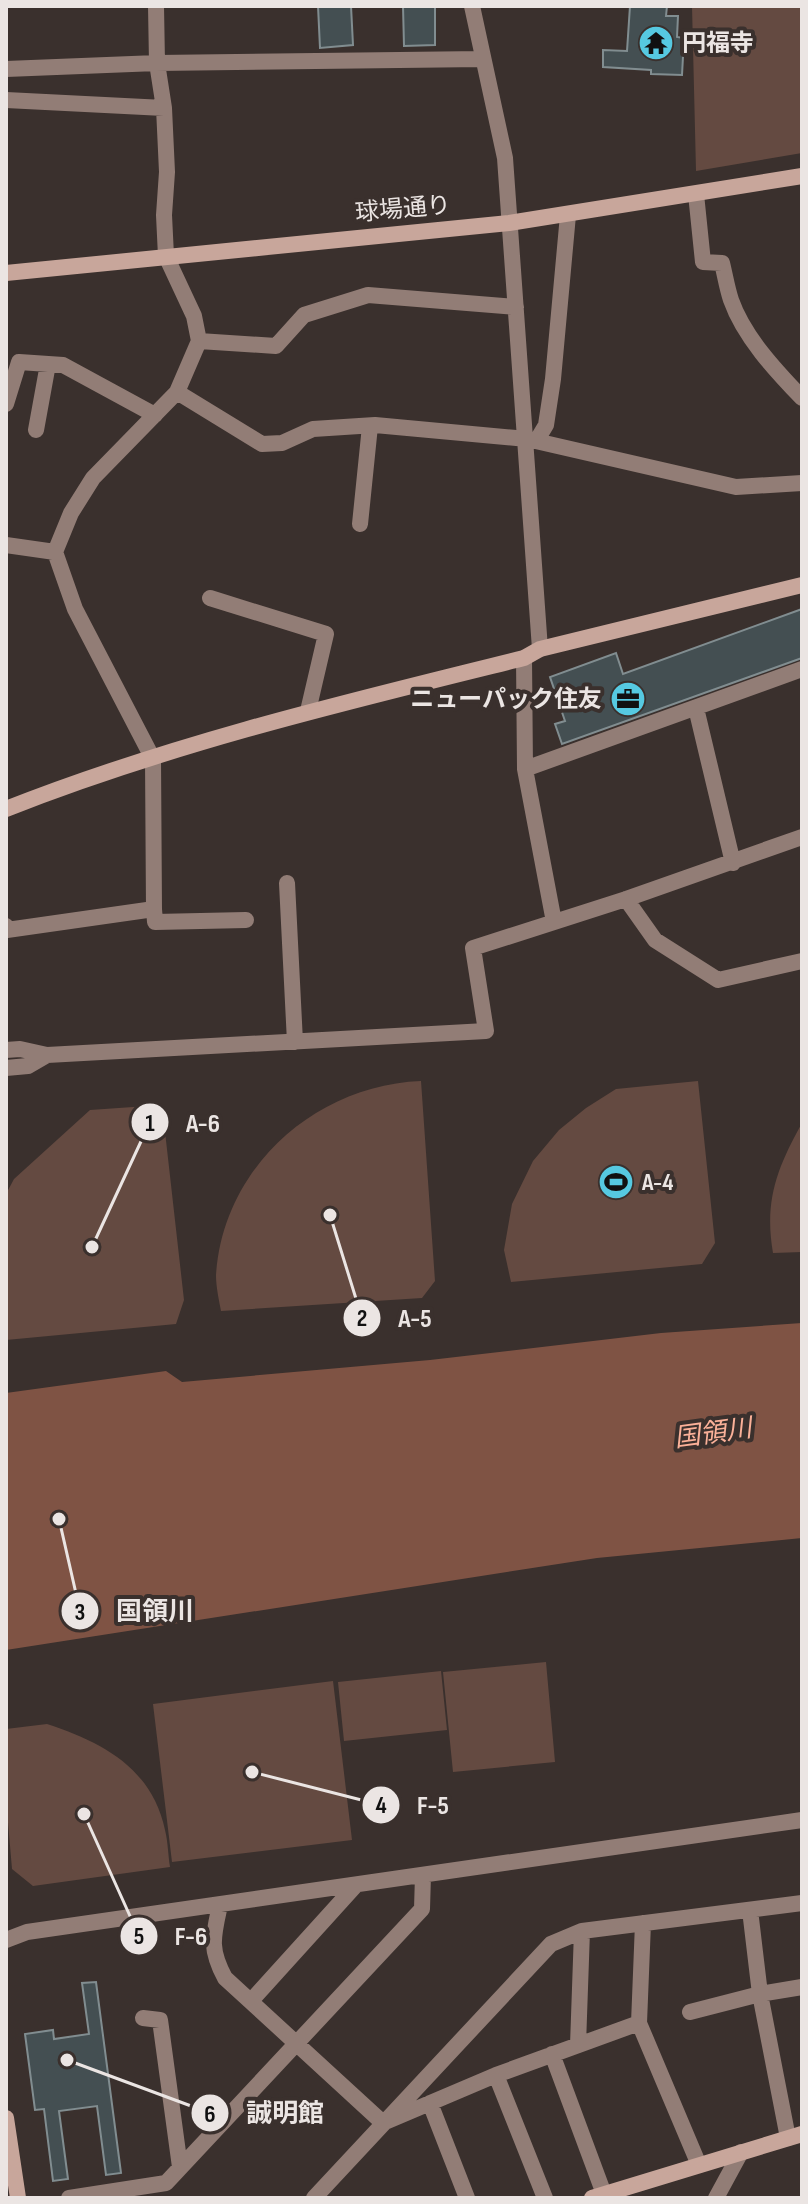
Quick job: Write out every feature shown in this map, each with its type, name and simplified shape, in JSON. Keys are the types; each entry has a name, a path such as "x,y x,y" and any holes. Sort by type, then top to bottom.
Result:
{"street":[{"path":"156,6 157,63 164,108 167,172 164,215 166,256 194,316 199,341 177,392 93,478 71,513 55,552 75,609 153,759 155,922 246,920"},
{"path":"472,6 505,158 516,307 532,440 540,649"},
{"path":"6,69 157,63 482,59"},
{"path":"6,100 164,108"},
{"name":"球場通り","path":"6,273 509,223 802,176"},
{"path":"696,194 703,262 722,263 730,299 741,322 782,377 802,398"},
{"path":"532,440 546,425 568,215"},
{"path":"199,341 276,346 304,315 368,295 516,307"},
{"path":"6,404 12,362 63,365 155,415"},
{"path":"36,430 48,364"},
{"path":"177,392 262,444 282,443 313,429 370,426 532,440 736,487 802,483"},
{"path":"360,524 370,426"},
{"path":"6,545 55,552"},
{"path":"6,809 308,711 524,658 540,649 802,585"},
{"path":"210,598 326,634 308,711"},
{"path":"524,658 525,769 554,922"},
{"path":"525,769 802,669"},
{"path":"696,708 733,863"},
{"path":"6,1050 20,1049 47,1055 486,1031 473,948 733,863 802,837"},
{"path":"287,883 295,1042"},
{"path":"626,899 655,940 718,980 802,961"},
{"path":"6,926 7,930 154,909"},
{"path":"6,1068 28,1066 47,1055"},
{"path":"6,1940 27,1932 802,1820"},
{"path":"69,2198 166,2183 422,1909 423,1875"},
{"path":"251,2001 356,1885"},
{"path":"314,2198 551,1944 582,1931 802,1903"},
{"path":"220,1905 213,1945 215,1959 225,1978 383,2123"},
{"path":"552,2054 598,2196 795,2136 760,1994 750,1910"},
{"path":"643,1923 639,2023 699,2165"},
{"path":"578,2045 582,1931"},
{"path":"690,2012 802,1987"},
{"path":"143,2018 160,2020 180,2167"},
{"path":"383,2123 496,2075 639,2023"},
{"path":"496,2075 545,2198"},
{"path":"430,2103 467,2198"},
{"path":"6,2118 18,2198"},
{"path":"716,2198 741,2152"}],"shaded area":[{"path":"692,6 802,6 802,153 696,171"},
{"path":"421,1081 435,1281 422,1298 221,1311 216,1275 223,1236 236,1200 256,1167 282,1139 312,1116 346,1098 382,1086"},
{"name":"A-4","path":"698,1081 715,1243 702,1264 511,1282 504,1250 512,1204 533,1161 559,1130 616,1089"},
{"path":"162,1105 184,1300 176,1324 6,1340 6,1194 14,1179 90,1110"},
{"path":"802,1123 802,1252 773,1253 770,1217 775,1185"},
{"path":"546,1662 555,1762 453,1772 443,1672"},
{"path":"441,1671 447,1730 344,1741 338,1682"},
{"path":"333,1681 352,1840 172,1862 153,1704"},
{"path":"47,1724 105,1749 136,1774 158,1808 166,1835 170,1867 33,1886 12,1869 6,1799 6,1729"}],"water":[{"path":"802,1323 802,1538 597,1558 6,1650 6,1393 166,1371 182,1382 430,1360 661,1333"}],"building":[{"path":"318,6 351,6 353,45 320,48"},
{"path":"403,6 435,6 435,45 404,46"},
{"name":"円福寺","path":"630,6 667,6 666,16 678,16 677,37 684,38 682,75 603,67 603,50 627,51"},
{"name":"ニューパック住友","path":"802,609 802,658 562,744 555,724 565,721 550,677 616,653 623,674"},
{"path":"96,1982 121,2173 106,2175 97,2106 59,2111 68,2179 53,2181 44,2109 35,2110 25,2034 53,2030 54,2039 89,2034 82,1983"}],"place":[{"name":"円福寺","path":"656,43"},
{"name":"ニューパック住友","path":"628,699"},
{"name":"A-4","path":"616,1182"},
{"name":"A-5","path":"330,1215"},
{"name":"A-6","path":"92,1247"},
{"name":"国領川","path":"59,1519"},
{"name":"F-5","path":"252,1772"},
{"name":"F-6","path":"84,1814"},
{"name":"誠明館","path":"67,2060"}]}
